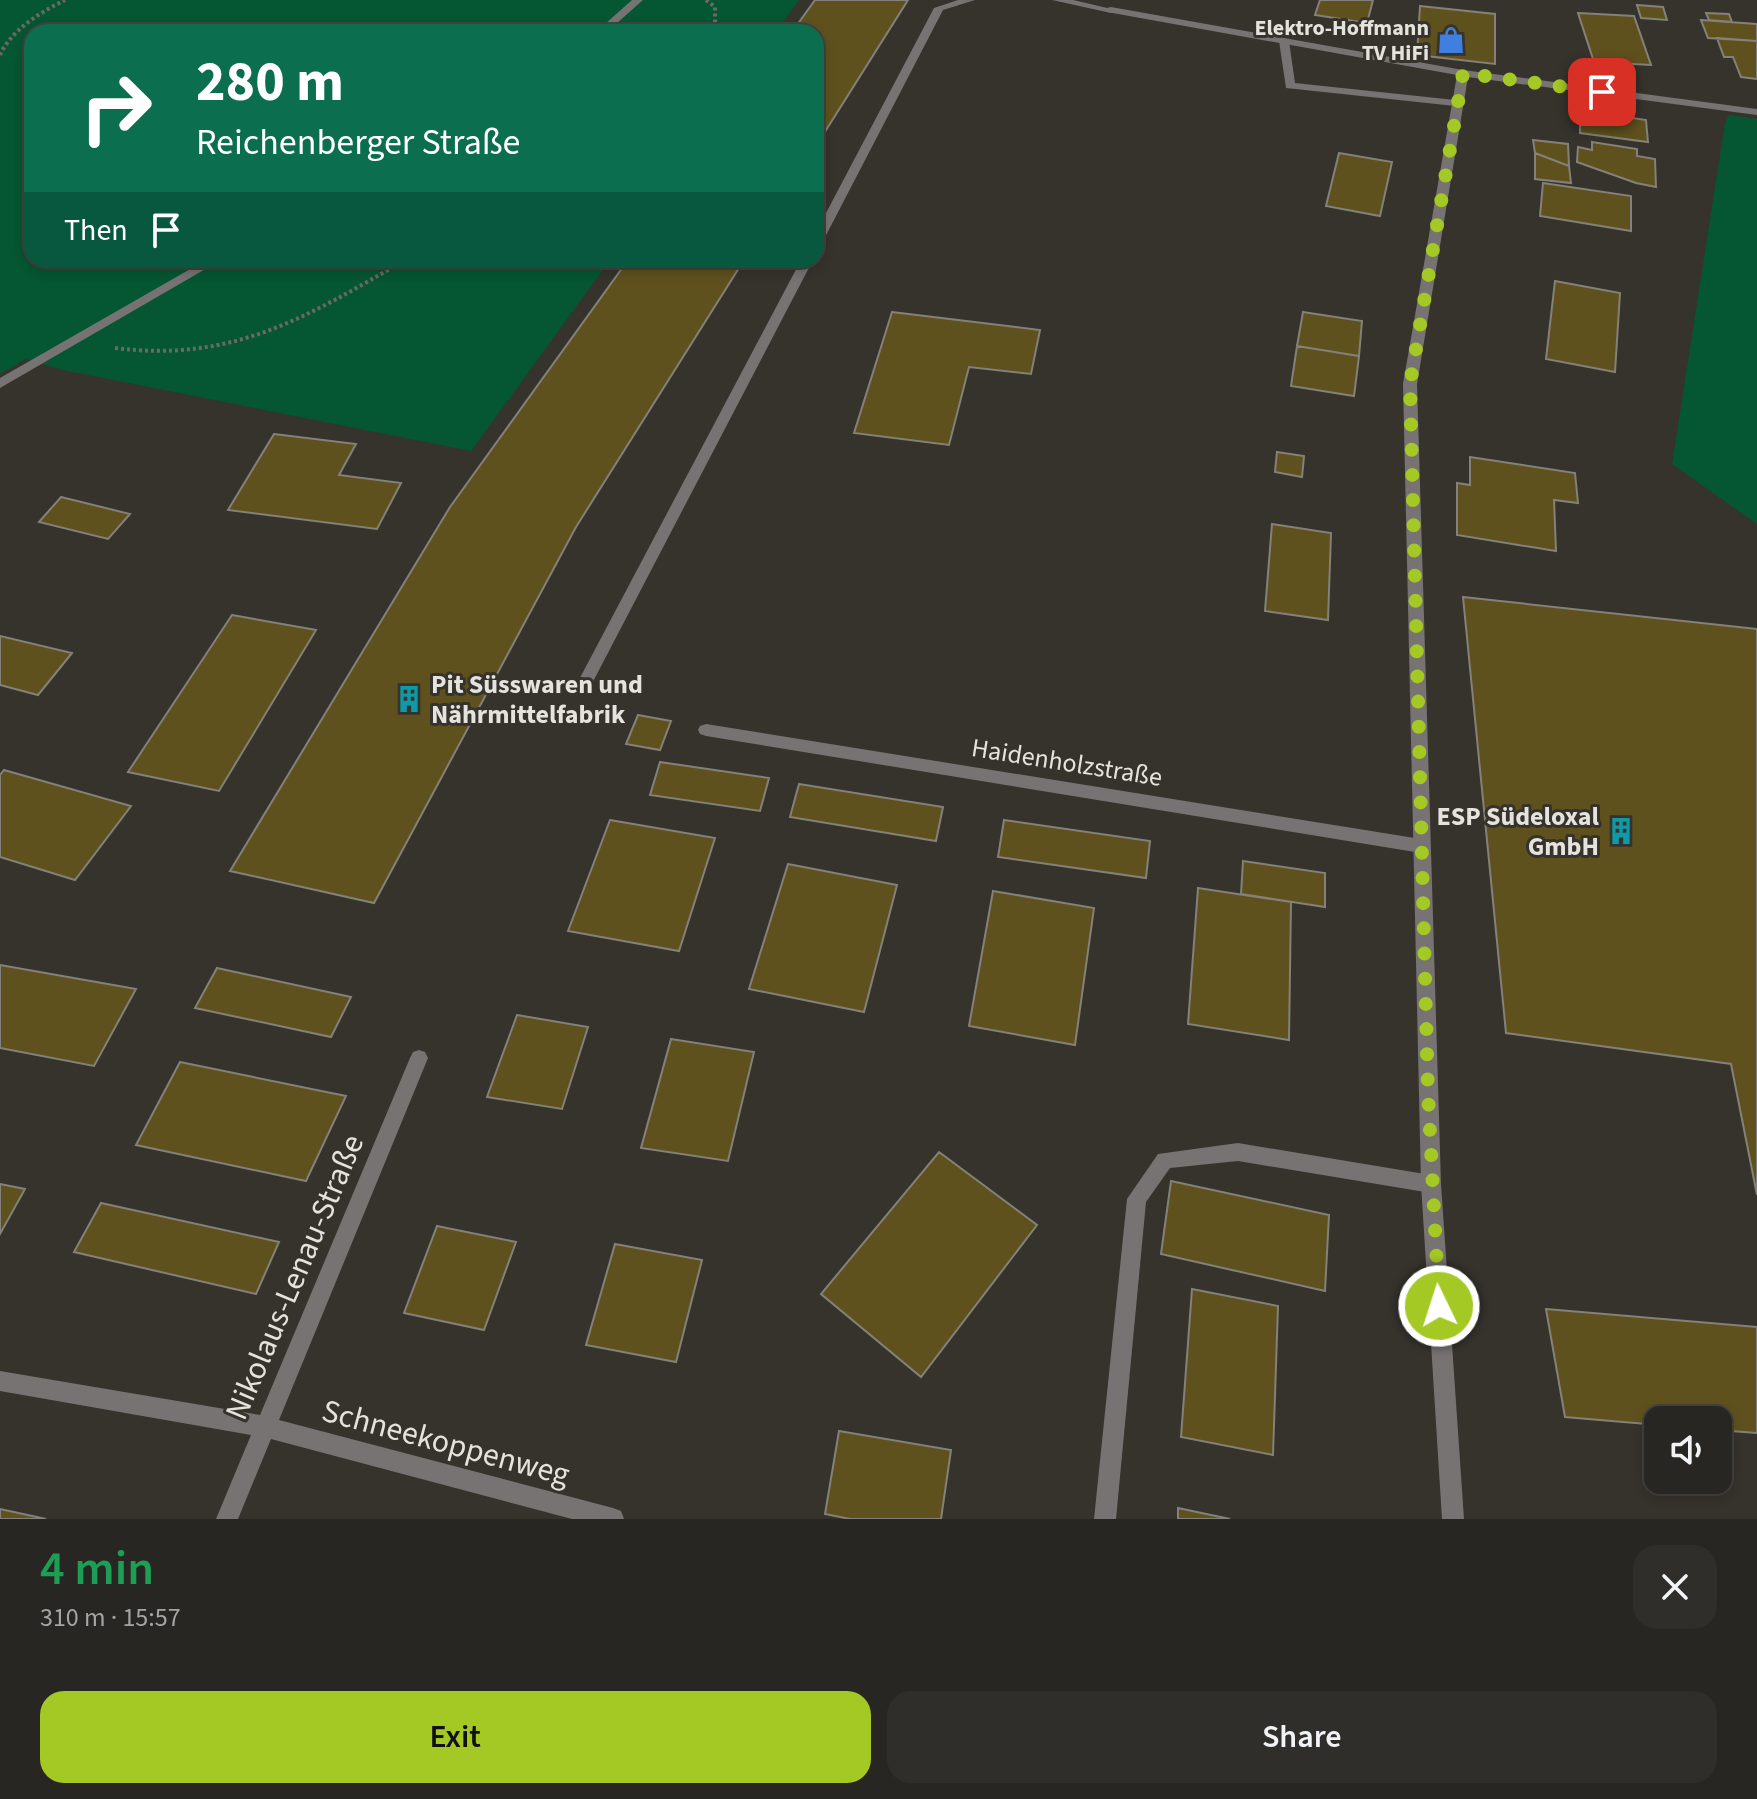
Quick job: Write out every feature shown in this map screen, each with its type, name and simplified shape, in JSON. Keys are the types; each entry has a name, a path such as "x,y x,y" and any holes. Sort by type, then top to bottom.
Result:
{"street":[{"path":"610,24 638,0"},
{"path":"824,228 939,8 970,0"},
{"path":"1057,0 1463,73 1757,112"},
{"path":"1284,41 1290,86 1455,103"},
{"path":"1453,1519 1431,1184 1410,384 1455,103 1463,73"},
{"path":"0,384 201,268"},
{"path":"581,691 803,268"},
{"name":"Haidenholzstraße","path":"706,730 1421,846"},
{"name":"Nikolaus-Lenau-Straße","path":"227,1519 263,1426 419,1058"},
{"path":"1105,1519 1137,1199 1165,1160 1238,1152 1431,1184"},
{"name":"Schneekoppenweg","path":"0,1381 263,1426 613,1519"}],"path":[{"path":"28,24 65,0"},
{"path":"706,0 715,7 715,24"},
{"path":"0,55 6,42 24,28"},
{"path":"76,339 139,353 186,351 232,342 280,330 391,268"}],"green space":[{"path":"0,0 799,0 782,24 24,24 24,268 604,268 471,451 63,370 26,359 0,374"},
{"path":"1729,115 1757,119 1757,524 1672,464 1725,123"}],"building":[{"path":"815,0 908,0 824,133 824,24 798,24"},
{"path":"1320,0 1373,0 1367,23 1315,15"},
{"path":"1637,5 1663,7 1667,20 1641,18"},
{"path":"1420,6 1495,14 1495,64 1417,55"},
{"path":"1578,13 1634,16 1651,65 1594,62"},
{"path":"1706,13 1729,14 1732,22 1709,20"},
{"path":"1701,20 1757,24 1757,41 1708,38"},
{"path":"1717,38 1757,41 1757,79 1741,77 1733,57 1724,57"},
{"path":"1580,110 1646,120 1648,142 1580,133"},
{"path":"1533,140 1568,144 1569,166 1535,153"},
{"path":"1592,142 1637,149 1637,156 1655,159 1656,187 1577,162 1578,147 1592,150"},
{"path":"1339,153 1392,162 1380,216 1326,206"},
{"path":"1535,153 1569,166 1571,183 1535,179"},
{"path":"1543,183 1631,196 1631,231 1540,216"},
{"name":"Pit Süsswaren und Nährmittelfabrik","path":"622,268 739,268 576,527 374,903 230,871 450,507"},
{"path":"1555,281 1620,293 1615,372 1546,359"},
{"path":"892,312 1040,330 1031,374 969,367 949,445 854,433"},
{"path":"1303,312 1362,321 1359,356 1297,346"},
{"path":"1297,346 1359,356 1354,396 1291,386"},
{"path":"274,434 356,444 339,475 401,483 377,529 228,510"},
{"path":"1277,452 1304,456 1302,477 1275,472"},
{"path":"1470,457 1575,473 1578,503 1554,500 1556,551 1457,535 1457,483 1470,485"},
{"path":"61,497 130,514 108,539 39,522"},
{"path":"1272,524 1331,533 1328,620 1265,611"},
{"name":"ESP Südeloxal GmbH","path":"1463,597 1757,629 1757,1195 1731,1064 1506,1033"},
{"path":"232,615 316,630 219,791 128,772"},
{"path":"0,636 72,653 38,695 0,685"},
{"path":"638,715 671,721 660,750 626,744"},
{"path":"660,762 769,778 760,811 650,795"},
{"path":"4,770 131,806 75,880 0,857 0,775"},
{"path":"799,784 943,807 936,841 790,817"},
{"path":"610,820 715,838 679,951 568,931"},
{"path":"1004,820 1150,841 1146,878 998,857"},
{"path":"1243,861 1325,873 1325,907 1241,894"},
{"path":"788,864 897,885 864,1012 749,989"},
{"path":"1198,888 1291,902 1289,1040 1188,1024"},
{"path":"993,891 1094,908 1075,1045 969,1026"},
{"path":"0,965 136,989 94,1066 0,1048"},
{"path":"217,968 351,997 331,1037 195,1008"},
{"path":"517,1015 588,1027 562,1109 487,1097"},
{"path":"671,1039 754,1052 728,1161 641,1148"},
{"path":"180,1062 346,1096 306,1181 136,1145"},
{"path":"939,1152 1037,1225 921,1377 821,1294"},
{"path":"1171,1181 1329,1215 1325,1291 1161,1254"},
{"path":"0,1184 25,1189 0,1234"},
{"path":"101,1203 279,1242 256,1294 74,1252"},
{"path":"437,1226 516,1242 484,1330 404,1313"},
{"path":"615,1244 702,1260 676,1362 586,1345"},
{"path":"1192,1289 1278,1306 1273,1455 1181,1437"},
{"path":"1546,1309 1757,1327 1757,1433 1732,1431 1732,1406 1644,1406 1644,1424 1565,1417"},
{"path":"839,1431 951,1450 941,1519 850,1519 825,1514"},
{"path":"1178,1508 1230,1519 1178,1519"},
{"path":"0,1509 46,1519 0,1519"}],"place":[{"name":"Elektro-Hoffmann TV HiFi","path":"1451,40"},
{"name":"Pit Süsswaren und Nährmittelfabrik","path":"409,699"},
{"name":"ESP Südeloxal GmbH","path":"1621,831"}],"route":[{"path":"1439,1306 1428,1092 1410,384 1455,103 1463,73 1602,92"}]}
